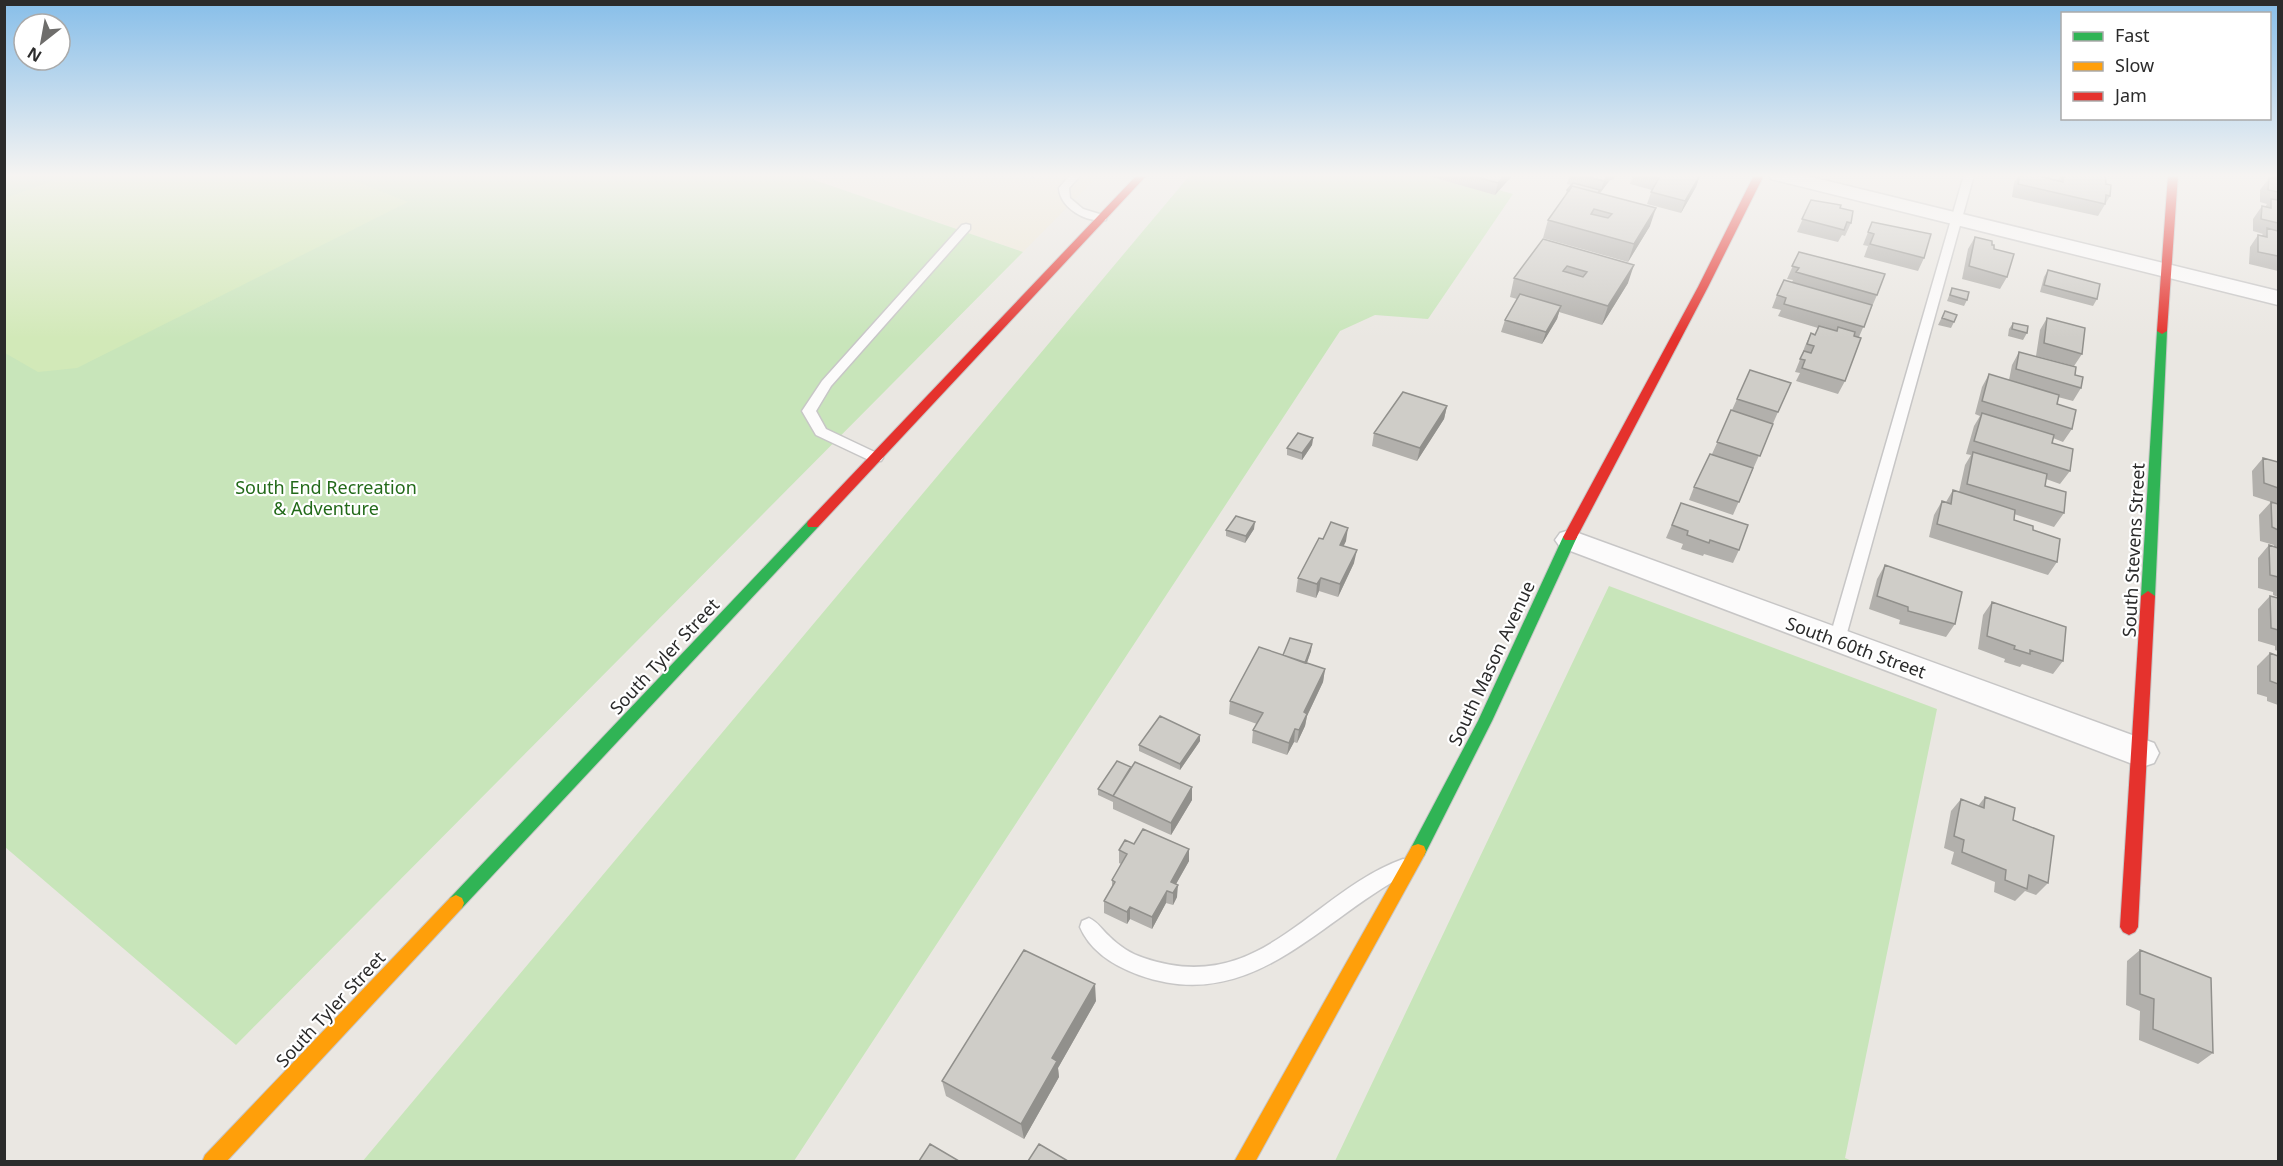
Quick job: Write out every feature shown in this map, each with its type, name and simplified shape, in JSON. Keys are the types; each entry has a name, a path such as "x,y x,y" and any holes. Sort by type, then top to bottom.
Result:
{"street":[{"name":"South Tyler Street","path":"212,1161 1091,229"},
{"name":"South Mason Avenue","path":"1244,1161 1412,864 1485,721 1524,631 1582,512 1732,229"},
{"path":"1999,229 2278,298"},
{"name":"South Stevens Street","path":"2129,927 2142,753 2168,229"},
{"name":"South 60th Street","path":"1570,540 2142,753"}],"lane":[{"path":"876,458 821,432 809,411 826,384 964,229"},
{"path":"1837,640 1954,229"},
{"path":"1089,927 1099,941 1131,966 1180,977 1237,970 1263,960 1304,937 1378,878 1412,864"}],"shaded area":[{"path":"958,229 1045,229 1023,252"}],"green space":[{"name":"South End Recreation & Adventure","path":"5,229 958,229 1023,252 236,1045 5,847"},
{"path":"5,229 353,229 77,368 38,372 5,353"},
{"path":"1144,229 1489,229 1428,319 1375,315 1340,331 794,1161 362,1162"},
{"path":"1609,586 1937,709 1845,1158 1852,1161 1335,1161"}],"building":[{"path":"1582,229 1643,229 1634,244"},
{"path":"1869,229 1908,229 1931,234 1924,258 1870,244 1874,234 1868,232"},
{"path":"2267,229 2278,231 2278,256 2258,252 2258,235 2267,237"},
{"path":"1975,237 1992,241 1994,249 2014,254 2007,277 1969,266"},
{"path":"1543,239 1634,265 1608,306 1514,278","holes":["1567,266 1587,272 1583,277 1563,271"]},
{"path":"1799,252 1885,274 1877,295 1796,272 1799,268 1792,266"},
{"path":"2048,270 2100,284 2097,299 2044,285"},
{"path":"1784,280 1872,305 1864,327 1784,304 1786,298 1777,295"},
{"path":"1952,288 1969,292 1967,300 1950,295"},
{"path":"1520,294 1561,306 1546,332 1505,320"},
{"path":"1945,311 1957,315 1954,322 1942,318"},
{"path":"2047,318 2085,328 2082,354 2044,343"},
{"path":"2013,323 2028,326 2027,333 2012,329"},
{"path":"1819,326 1837,331 1838,327 1855,332 1854,336 1861,338 1845,381 1802,368 1805,360 1800,359 1804,351 1811,353 1814,346 1807,344 1811,333 1815,335"},
{"path":"2019,352 2076,367 2075,375 2083,377 2081,388 2016,369"},
{"path":"1750,370 1791,383 1778,412 1737,399"},
{"path":"1989,374 2059,395 2057,404 2076,410 2072,429 1982,401"},
{"path":"1403,392 1447,406 1420,448 1374,433"},
{"path":"1731,410 1773,424 1760,456 1717,442"},
{"path":"1982,413 2054,435 2052,443 2073,449 2070,471 1974,441"},
{"path":"1298,433 1313,438 1302,453 1287,448"},
{"path":"1973,452 2047,474 2045,486 2066,492 2064,513 1967,484"},
{"path":"1710,454 1753,468 1739,502 1694,487"},
{"path":"2263,458 2278,462 2278,488 2264,483"},
{"path":"1953,490 2015,510 2014,520 2033,526 2033,530 2060,539 2057,562 1937,524 1942,501 1951,504"},
{"path":"2271,502 2278,504 2278,530 2272,527"},
{"path":"1681,503 1748,525 1739,550 1687,535 1688,531 1672,525"},
{"path":"1236,516 1255,522 1246,536 1226,530"},
{"path":"1331,522 1348,528 1340,545 1357,550 1340,584 1321,578 1317,584 1298,578 1319,538 1323,539"},
{"path":"2269,545 2278,548 2278,577 2270,575"},
{"path":"1885,565 1962,592 1955,624 1908,611 1908,607 1877,596"},
{"path":"2270,596 2278,598 2278,630 2271,628"},
{"path":"1992,602 2066,627 2063,661 2030,650 2030,654 2014,649 2015,646 1987,636"},
{"path":"1290,638 1312,644 1305,663 1283,655"},
{"path":"1259,647 1325,669 1304,712 1307,714 1299,730 1295,729 1289,743 1253,730 1263,713 1230,701"},
{"path":"2270,653 2278,656 2278,684 2270,681"},
{"path":"1160,716 1200,735 1180,764 1139,745"},
{"path":"1117,761 1131,767 1113,796 1098,789"},
{"path":"1135,762 1192,787 1171,823 1113,796"},
{"path":"1985,797 2015,808 2013,820 2054,836 2048,883 2029,875 2027,889 2005,880 2006,870 1962,852 1964,840 1954,836 1961,799 1984,808"},
{"path":"1143,829 1189,849 1171,882 1178,885 1173,893 1167,891 1152,917 1130,907 1127,912 1104,901 1115,882 1112,880 1127,854 1119,850 1125,840 1134,844"},
{"path":"1024,950 1095,984 1052,1058 1057,1061 1021,1124 942,1081"},
{"path":"2140,950 2211,978 2213,1053 2153,1029 2154,999 2140,994"},
{"path":"930,1144 959,1161 919,1161"},
{"path":"1039,1144 1068,1161 1028,1161"}],"traffic: fast":[{"path":"2148,596 2162,331"},
{"path":"456,903 813,524"},
{"path":"1418,851 1485,721 1570,537"}],"traffic: slow":[{"path":"1244,1162 1418,851"},
{"path":"212,1162 456,903"}],"traffic: jam":[{"path":"813,524 1091,229"},
{"path":"1570,537 1732,229"},
{"path":"2162,331 2169,229"},
{"path":"2129,927 2148,596"}]}
